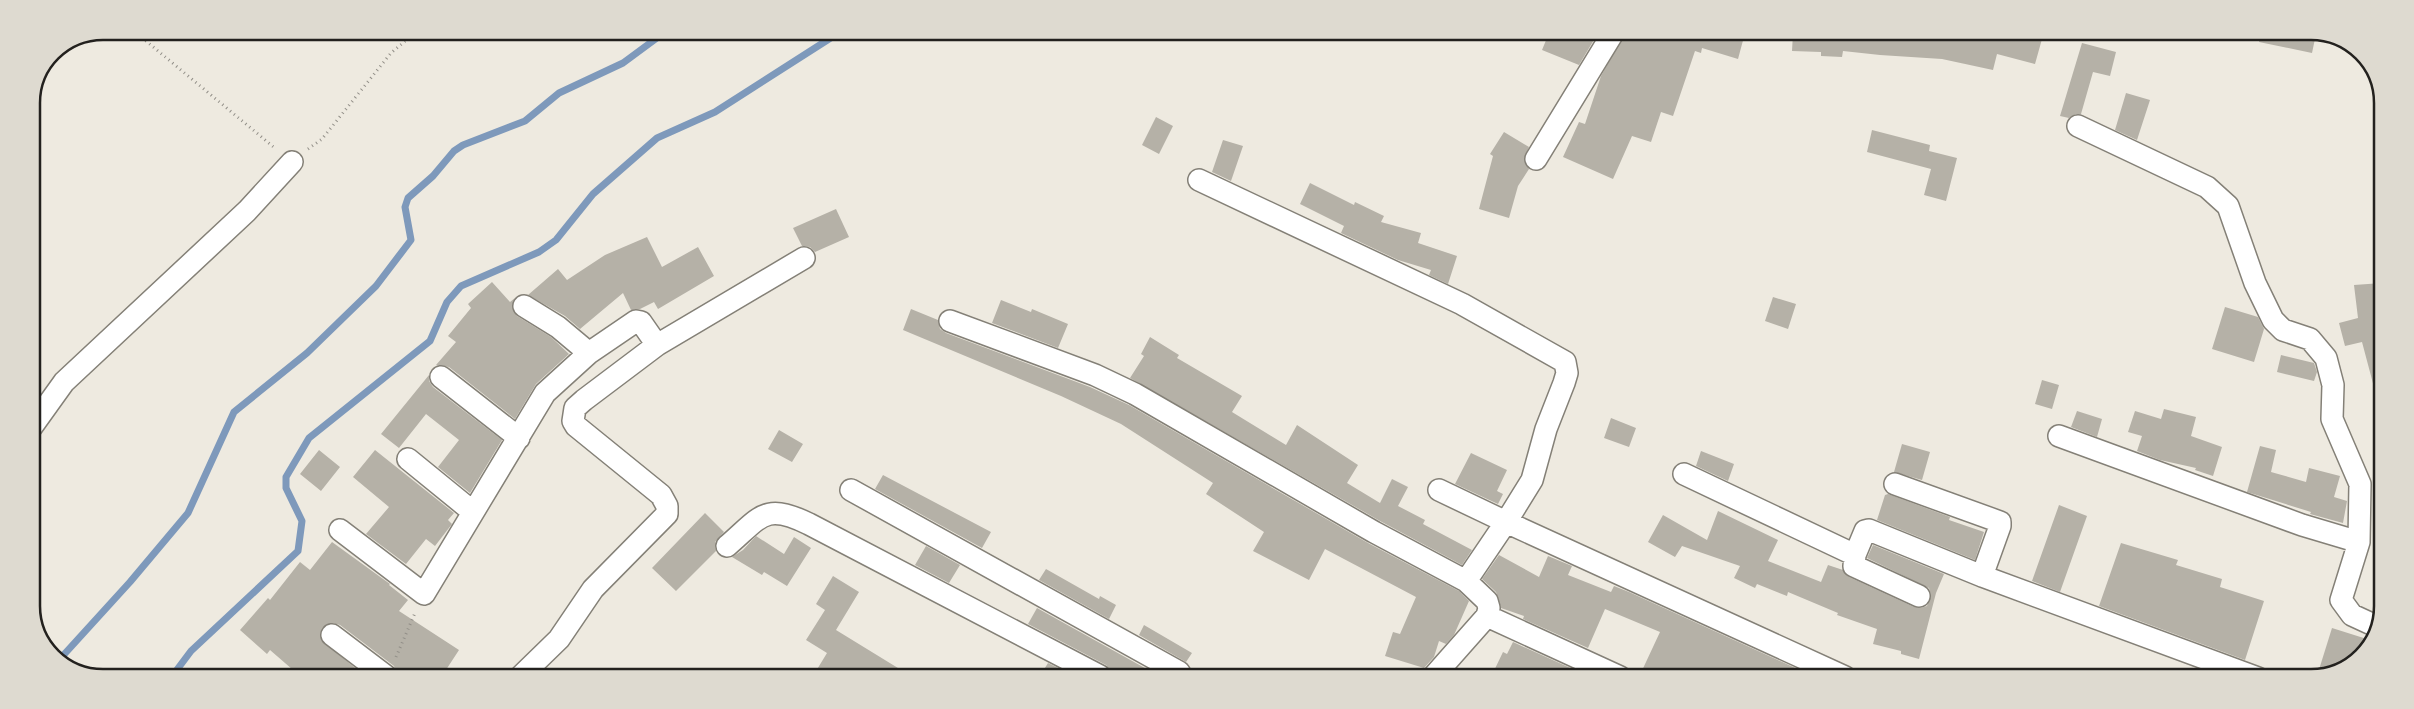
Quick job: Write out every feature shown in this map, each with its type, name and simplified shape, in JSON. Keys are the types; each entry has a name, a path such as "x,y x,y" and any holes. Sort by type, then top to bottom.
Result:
{"street":[{"path":"1536,159 1609,40"},
{"path":"2078,126 2207,187 2228,206 2255,284 2273,320 2283,330 2310,339 2326,358 2333,384 2332,419 2360,484 2359,542 2341,600 2352,615 2371,624"},
{"path":"40,415 64,382 247,211 292,162"},
{"path":"1199,180 1462,304 1565,362 1567,373 1546,429 1532,480 1466,581"},
{"path":"528,669 559,639 593,589 667,514 667,506 661,495 576,426 573,422 575,408 657,345 804,258"},
{"path":"524,306 558,327 589,353"},
{"path":"340,530 424,594 545,393 589,353 636,321 639,320 644,325 657,345"},
{"path":"950,322 1095,375 1135,394 1374,532 1466,581 1487,601 1489,608 1487,616 1440,669"},
{"path":"441,377 519,438"},
{"path":"2059,436 2302,524 2359,542"},
{"path":"408,459 473,512"},
{"path":"1684,474 1855,555"},
{"path":"1895,484 2000,522 1982,576"},
{"path":"852,490 1175,669"},
{"path":"1439,490 1828,669"},
{"path":"726,546 760,516 772,512 788,514 1087,669"},
{"path":"1919,596 1854,566 1855,555 1863,532 1869,530 1982,576 2234,669"},
{"path":"1487,616 1603,669"},
{"path":"332,635 391,668"}],"path":[{"path":"145,40 292,162 322,139 391,53 406,40"},
{"path":"391,668 424,594"}],"building":[{"path":"1546,40 1594,40 1579,65 1542,50"},
{"path":"1621,40 1743,40 1738,59 1702,48 1701,53 1695,51 1673,116 1661,112 1651,142 1632,136 1613,179 1563,157 1579,122 1585,124 1601,76"},
{"path":"1793,40 2042,40 2035,64 1997,54 1993,70 1942,59 1843,51 1842,57 1821,56 1821,52 1792,51"},
{"path":"2259,40 2315,40 2312,53 2259,42"},
{"path":"2082,43 2116,52 2110,76 2093,72 2081,114 2076,114 2069,118 2060,116"},
{"path":"2126,93 2150,100 2137,140 2115,130"},
{"path":"1156,117 1173,126 1159,154 1142,145"},
{"path":"1872,130 1930,145 1929,151 1957,158 1946,201 1924,195 1931,169 1867,152"},
{"path":"1504,132 1529,147 1524,159 1529,169 1518,186 1509,218 1479,209 1493,156 1490,154"},
{"path":"1223,140 1243,146 1231,181 1212,172"},
{"path":"1310,183 1354,205 1355,202 1384,216 1381,222 1421,233 1418,243 1457,256 1448,284 1429,275 1431,270 1398,260 1341,233 1344,226 1300,204"},
{"path":"836,209 849,237 815,252 810,247 802,246 793,228"},
{"path":"647,237 662,267 698,247 714,276 658,309 654,302 640,309 631,310 623,293 580,329 565,316 528,295 558,269 567,280 605,255"},
{"path":"492,282 510,302 515,298 512,306 517,316 551,337 569,354 536,384 515,419 449,367 436,365 456,342 448,336 471,308 468,304"},
{"path":"2374,284 2374,387 2362,342 2345,346 2339,323 2358,318 2354,285"},
{"path":"1773,297 1796,304 1788,329 1765,321"},
{"path":"1001,300 1031,312 1032,309 1068,324 1058,348 992,323"},
{"path":"2225,307 2258,317 2264,329 2254,362 2212,349"},
{"path":"911,309 938,320 940,329 946,333 1090,387 1129,405 1368,543 1459,591 1469,601 1454,635 1446,644 1439,641 1434,657 1424,668 1385,656 1393,632 1400,634 1416,597 1325,549 1309,580 1253,551 1264,532 1206,494 1213,483 1121,424 1061,396 903,330"},
{"path":"1150,337 1179,355 1177,358 1242,396 1232,412 1286,445 1297,425 1358,465 1347,483 1380,503 1392,479 1408,487 1398,506 1425,520 1423,524 1472,550 1462,565 1380,521 1130,378 1144,356 1141,354"},
{"path":"2281,355 2314,363 2317,372 2314,381 2277,372"},
{"path":"429,375 429,381 433,387 502,440 470,493 438,467 459,440 426,414 399,448 381,434"},
{"path":"2042,380 2059,385 2052,409 2035,404"},
{"path":"2164,409 2196,417 2191,436 2222,447 2213,476 2195,470 2196,468 2160,460 2137,451 2142,436 2128,432 2135,411 2161,419"},
{"path":"2077,411 2102,419 2097,437 2071,427"},
{"path":"1611,418 1636,428 1629,447 1604,438"},
{"path":"779,430 803,444 792,462 768,449"},
{"path":"1902,444 1930,452 1922,480 1894,472"},
{"path":"2260,446 2276,450 2271,472 2306,482 2309,468 2340,476 2334,497 2347,501 2343,523 2310,514 2311,512 2247,492"},
{"path":"319,450 340,467 321,491 300,474"},
{"path":"375,450 454,513 448,520 452,524 435,546 426,539 406,564 366,534 389,507 353,477"},
{"path":"1701,451 1734,464 1728,481 1696,466"},
{"path":"1471,453 1507,470 1497,491 1503,494 1498,504 1455,484"},
{"path":"883,475 991,532 982,548 875,489"},
{"path":"1888,494 1950,517 1949,520 1984,532 1975,560 1877,520 1885,495"},
{"path":"2059,505 2087,516 2060,592 2032,581"},
{"path":"1718,511 1778,540 1768,561 1821,582 1828,565 1843,570 1849,577 1914,607 1921,608 1927,606 1931,595 1929,588 1867,558 1873,545 1944,574 1936,593 1919,659 1901,654 1901,651 1873,644 1877,629 1837,615 1838,613 1788,592 1787,596 1757,584 1755,588 1734,578 1740,566 1682,546 1675,557 1648,542 1663,515 1707,540"},
{"path":"705,513 724,532 715,542 716,551 676,591 652,568"},
{"path":"756,536 784,554 794,537 811,548 787,586 764,572 762,575 732,557 743,550"},
{"path":"332,542 390,584 408,600 399,611 459,650 447,669 395,669 394,666 340,625 333,623 322,628 321,640 356,669 292,669 270,650 267,654 240,630 268,598 270,600 300,562 310,570"},
{"path":"2121,543 2178,560 2176,565 2222,579 2220,587 2264,601 2245,660 2099,606"},
{"path":"926,546 960,565 949,583 915,565"},
{"path":"1499,555 1539,577 1548,556 1572,566 1568,575 1611,592 1614,586 1629,592 1797,669 1643,669 1660,632 1605,609 1588,648 1523,619 1524,616 1501,608 1496,592 1482,579"},
{"path":"1046,569 1099,599 1100,596 1116,605 1109,619 1039,580"},
{"path":"833,576 859,592 836,630 900,669 817,669 827,653 806,640 825,610 816,604"},
{"path":"1037,608 1147,669 1110,669 1106,665 1028,624"},
{"path":"1144,625 1192,653 1186,662 1139,635"},
{"path":"2332,628 2365,638 2356,651 2339,663 2319,668"},
{"path":"1513,642 1573,669 1495,669 1503,652 1507,654"},
{"path":"1048,663 1060,669 1044,669"}],"waterway":[{"path":"64,655 130,582 188,513 234,412 307,353 376,286 411,240 405,207 408,198 433,176 454,151 463,145 525,121 559,93 623,63 654,40"},
{"path":"178,669 191,651 298,551 302,521 286,488 286,477 309,438 430,341 447,302 461,286 539,252 556,240 593,194 657,138 715,112 828,40"}]}
